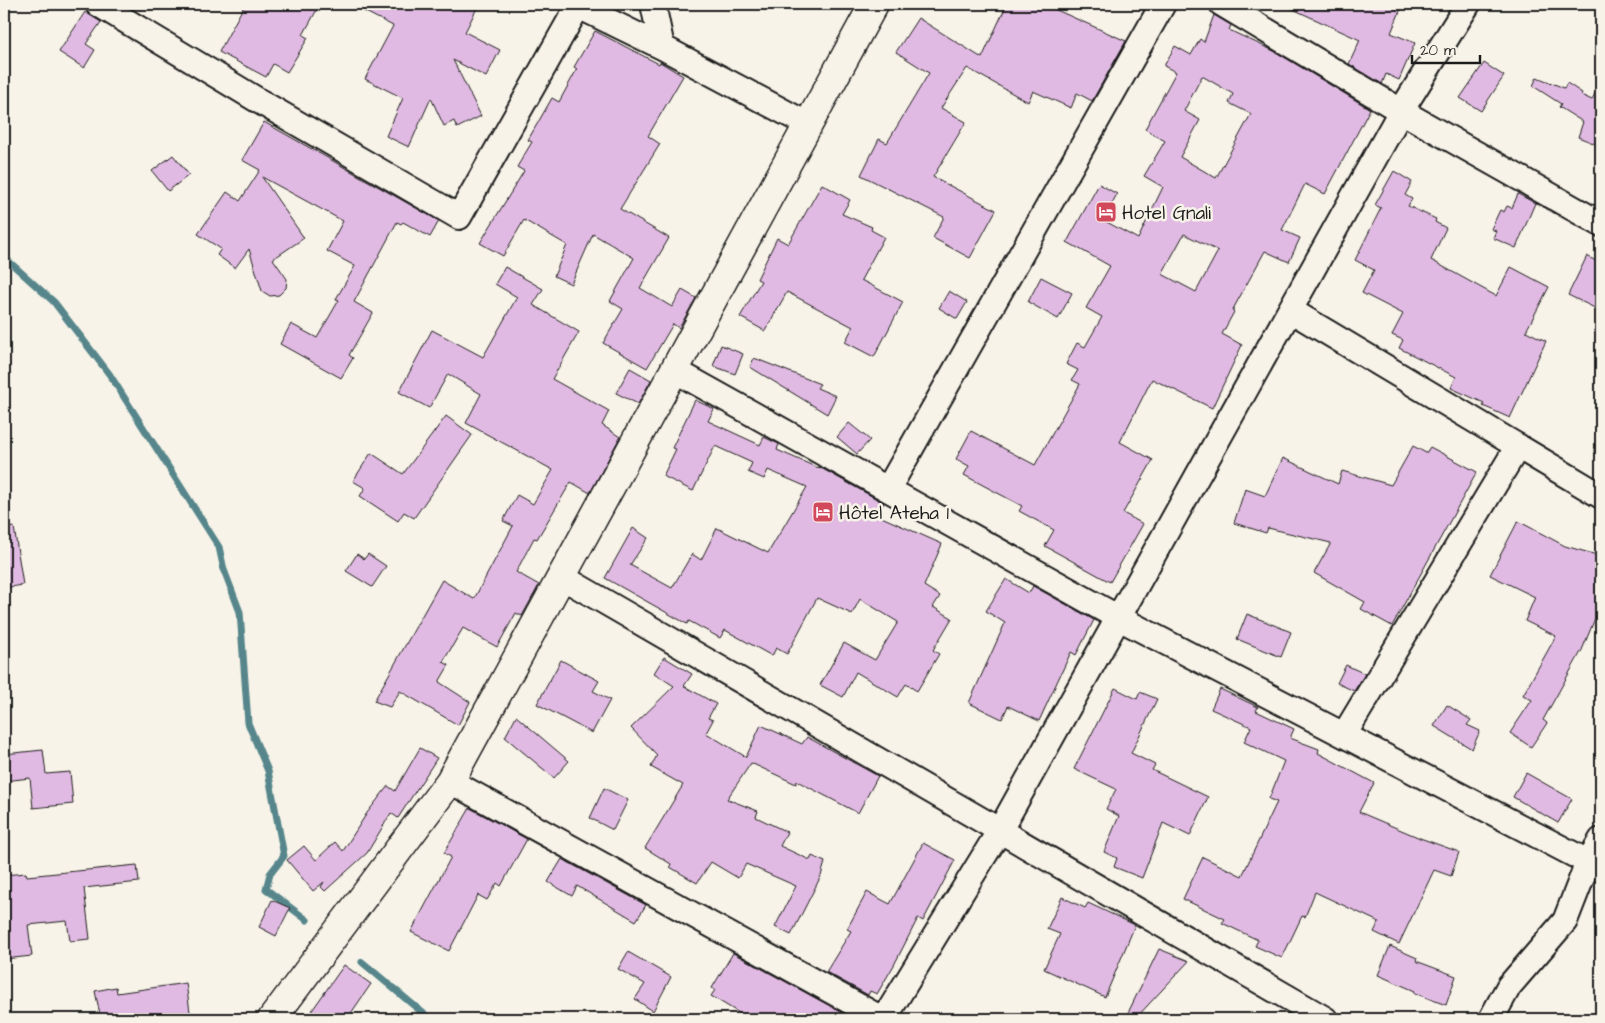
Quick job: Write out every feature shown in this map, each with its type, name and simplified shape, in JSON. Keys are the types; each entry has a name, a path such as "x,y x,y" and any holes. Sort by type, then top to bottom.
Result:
{"street":[{"path":"98,4 267,106 459,217 576,5 662,47 808,124"},
{"path":"652,4 662,47"},
{"path":"272,1019 450,781 874,4"},
{"path":"888,489 1163,4"},
{"path":"1222,4 1401,111 1601,224"},
{"path":"450,781 883,1019 1000,830 1117,617 1401,111 1468,4"},
{"path":"1290,310 1601,496"},
{"path":"674,370 1117,617 1588,862"},
{"path":"1344,735 1518,446"},
{"path":"562,577 1325,1019"},
{"path":"1491,1019 1509,986 1565,921 1588,862 1601,840"}],"building":[{"path":"245,4 320,4 303,35 308,38 287,72 273,64 266,77 219,52"},
{"path":"350,4 479,4 465,32 500,50 486,77 453,60 481,116 457,128 454,121 444,126 431,98 409,147 386,136 403,98 365,79 393,26"},
{"path":"1007,4 1043,4 1126,41 1092,101 1077,93 1071,108 1033,91 1028,102 967,68 941,108 966,122 933,177 996,210 970,258 933,238 944,217 861,175 879,139 887,143 929,73 896,52 918,18 982,58"},
{"path":"1282,4 1403,4 1391,33 1415,43 1399,80 1386,74 1382,84 1349,64 1360,40"},
{"path":"85,12 101,22 86,44 95,50 84,68 59,52"},
{"path":"1214,15 1231,25 1229,30 1276,52 1370,109 1325,194 1305,184 1282,230 1300,238 1289,262 1265,251 1232,311 1234,312 1222,334 1242,345 1212,408 1152,379 1120,442 1153,460 1123,513 1143,524 1110,582 1045,546 1054,530 1019,511 1022,506 964,475 969,466 956,459 971,431 1035,465 1080,384 1072,380 1078,370 1066,364 1077,343 1085,347 1102,317 1086,308 1110,266 1067,242 1099,184 1117,194 1103,220 1138,239 1163,187 1144,176 1165,141 1145,129 1176,72 1164,66 1175,46 1191,55 1200,39 1204,42","holes":["1202,76 1233,94 1229,103 1251,114 1216,178 1180,157 1200,120 1184,111","1184,234 1218,251 1196,292 1162,274"]},
{"path":"595,31 659,64 660,62 683,76 648,136 660,144 620,209 669,238 640,288 672,307 682,290 696,298 679,328 673,324 647,368 603,343 623,309 610,301 634,258 593,234 571,284 554,276 567,245 524,220 503,256 480,243 524,171 517,167 532,142 528,140 552,98 559,102 577,69 574,67"},
{"path":"1484,63 1504,76 1481,111 1460,98"},
{"path":"1537,77 1564,88 1567,83 1582,93 1581,95 1592,100 1601,80 1601,146 1578,137 1583,122 1559,107 1561,104 1533,86"},
{"path":"264,122 439,221 430,237 403,222 401,224 397,222 354,302 373,313 349,355 353,358 341,378 280,344 291,324 317,338 339,300 336,299 355,266 327,251 343,221 262,177 304,238 273,259 287,279 286,288 279,295 270,296 262,291 249,249 235,268 217,255 221,249 198,234 227,192 240,201 260,170 242,160"},
{"path":"173,155 189,175 168,191 152,171"},
{"path":"1394,171 1412,182 1405,195 1412,199 1408,206 1436,219 1435,222 1446,228 1431,260 1496,296 1511,267 1549,287 1526,331 1546,341 1510,418 1483,406 1484,403 1451,388 1456,377 1399,348 1403,340 1392,335 1403,314 1362,293 1374,270 1355,260 1381,208 1375,205"},
{"path":"822,184 850,200 842,214 872,227 871,230 884,237 861,280 903,302 874,357 845,342 853,327 787,292 765,331 740,317 761,281 757,279 777,238 788,244"},
{"path":"1518,194 1535,203 1516,248 1493,238 1496,231 1491,229 1500,210 1504,212 1507,206 1512,208"},
{"path":"1587,256 1601,264 1601,311 1568,295"},
{"path":"505,267 543,289 533,305 579,332 552,379 609,411 602,425 620,437 590,493 571,482 537,539 534,538 516,572 539,585 522,616 516,613 497,647 463,628 443,662 449,665 439,682 470,702 458,725 400,691 390,707 374,701 442,580 474,599 513,526 503,521 517,495 533,504 553,470 466,423 481,394 448,374 429,408 399,392 432,330 483,357 517,297 495,284"},
{"path":"1041,277 1072,293 1058,319 1028,302"},
{"path":"949,291 967,302 957,319 939,308"},
{"path":"721,345 743,354 735,374 713,366"},
{"path":"754,358 820,384 817,388 836,396 827,414 750,367"},
{"path":"630,368 651,380 638,404 616,393"},
{"path":"695,400 714,409 708,421 760,445 764,437 779,444 777,450 819,467 884,503 877,515 942,544 924,586 940,596 933,607 952,618 933,650 939,654 917,691 906,684 898,697 856,672 843,697 820,685 844,643 875,660 898,622 860,599 852,614 817,598 787,654 776,648 772,656 725,630 720,638 689,621 687,624 605,578 633,528 648,538 630,565 672,588 692,554 701,560 717,528 768,553 807,487 768,470 764,479 748,472 752,463 715,446 693,491 663,476 676,449 672,448"},
{"path":"446,416 472,435 414,518 404,512 398,521 360,496 365,488 353,481 371,453 403,474"},
{"path":"849,423 870,440 857,454 837,437"},
{"path":"1413,446 1426,453 1430,447 1477,472 1392,626 1361,609 1365,602 1314,573 1331,543 1268,528 1266,533 1234,523 1245,489 1265,496 1283,458 1338,484 1342,471 1391,485"},
{"path":"1518,521 1565,546 1597,555 1595,559 1601,560 1601,604 1582,650 1543,720 1547,723 1531,747 1510,733 1532,700 1523,695 1556,636 1525,621 1535,597 1490,575"},
{"path":"14,527 23,585 4,588 4,528"},
{"path":"357,554 364,559 368,554 386,566 372,587 346,571"},
{"path":"1006,579 1029,593 1033,586 1094,620 1076,655 1071,652 1039,721 1008,706 1002,719 969,703 1005,623 986,611"},
{"path":"1247,614 1291,632 1281,657 1237,639"},
{"path":"664,657 692,674 684,686 716,704 708,718 713,720 706,733 746,757 761,725 802,744 807,737 878,776 858,813 797,781 796,784 751,763 727,799 758,811 756,817 787,832 780,846 810,860 812,856 825,862 821,876 791,935 775,927 796,886 746,864 738,878 711,862 697,883 670,867 671,864 645,848 683,785 651,767 657,755 631,728 674,686 654,673"},
{"path":"561,660 599,681 593,691 610,700 592,733 537,704"},
{"path":"1346,665 1365,674 1354,691 1337,683"},
{"path":"1115,688 1137,699 1140,692 1157,699 1131,753 1155,765 1152,770 1208,797 1190,836 1163,823 1142,878 1114,867 1117,858 1104,852 1119,816 1106,809 1116,789 1074,769"},
{"path":"1220,689 1258,707 1256,711 1294,729 1290,738 1319,749 1318,753 1374,783 1359,812 1459,852 1451,876 1434,870 1399,944 1374,932 1379,922 1315,892 1305,917 1302,916 1282,958 1255,946 1258,940 1222,923 1225,919 1183,899 1203,857 1242,876 1277,802 1269,799 1284,761 1244,742 1251,727 1211,709"},
{"path":"1447,705 1471,720 1467,725 1480,731 1472,749 1434,726"},
{"path":"516,716 569,761 554,778 505,737"},
{"path":"420,748 437,758 398,818 391,813 367,853 325,891 321,887 324,882 313,891 287,860 304,846 316,860 335,842 343,851 367,813 388,786 395,791"},
{"path":"43,750 46,774 70,772 73,804 33,808 30,778 4,781 4,754"},
{"path":"1526,773 1572,799 1558,823 1513,797"},
{"path":"604,788 628,800 613,830 590,818"},
{"path":"470,808 527,839 501,886 497,883 487,900 478,895 449,951 411,932 451,857 444,853"},
{"path":"923,843 955,860 923,921 918,918 877,994 870,991 868,995 826,972 851,931 847,929 867,892 890,904"},
{"path":"562,859 646,905 636,921 577,886 572,896 548,882"},
{"path":"137,865 139,882 84,888 90,939 70,941 67,921 28,925 32,956 4,959 4,875 26,873 27,876"},
{"path":"1062,897 1085,908 1088,903 1135,925 1105,997 1044,969 1060,934 1047,929"},
{"path":"272,900 290,908 276,936 259,927"},
{"path":"1390,946 1417,958 1416,961 1456,976 1446,1005 1414,993 1415,991 1378,975"},
{"path":"1159,949 1189,961 1135,1019 1125,1019"},
{"path":"628,952 671,977 653,1011 635,999 645,984 618,969"},
{"path":"733,953 854,1019 749,1019 711,996 715,990 712,988"},
{"path":"344,965 371,984 347,1019 306,1019"},
{"path":"186,983 191,1019 101,1019 95,991 116,987 117,993"}],"waterway":[{"path":"4,257 54,302 110,375 219,547 224,570 240,612 248,723 268,771 284,856 270,874 266,889 307,920"},
{"path":"362,962 430,1019"}],"place":[{"name":"Hotel Gnali","path":"1106,212"},
{"name":"Hôtel Ateha 1","path":"823,512"}]}
